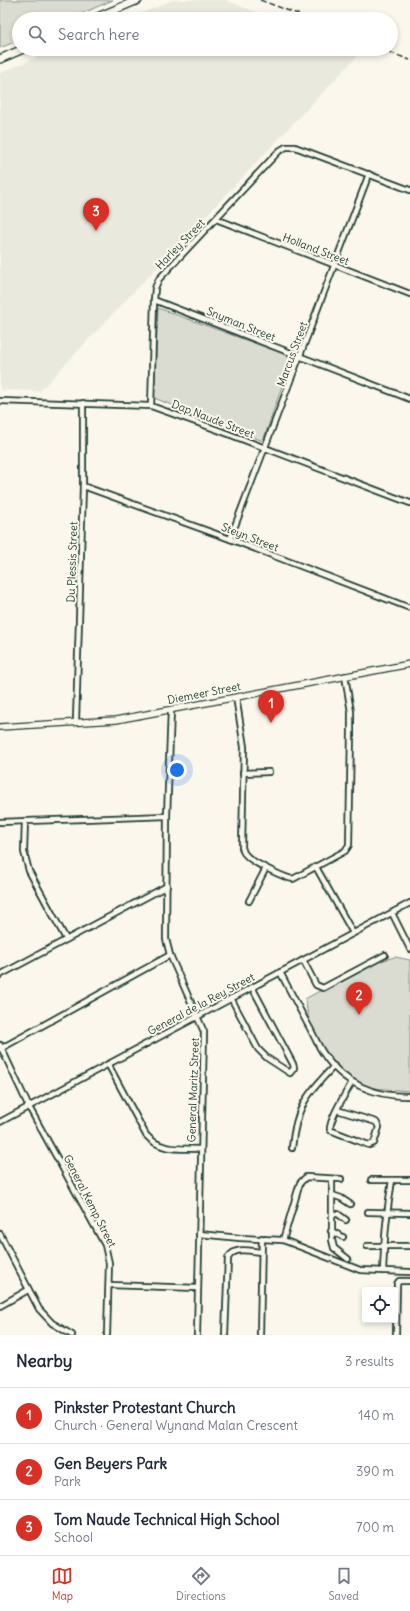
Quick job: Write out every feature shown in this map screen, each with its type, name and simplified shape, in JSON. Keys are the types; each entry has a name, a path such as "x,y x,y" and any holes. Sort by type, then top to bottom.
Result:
{"main road":[{"path":"110,12 138,0"},
{"path":"0,59 12,54"}],"street":[{"name":"Harley Street","path":"152,406 154,300 156,288 161,275 216,219 275,155 286,147 295,147 369,174"},
{"path":"369,174 410,190"},
{"name":"Marcus Street","path":"230,539 266,448 369,174"},
{"name":"Holland Street","path":"216,219 334,266 410,294"},
{"name":"Snyman Street","path":"154,300 410,399"},
{"name":"Dap Naude Street","path":"0,401 152,406 410,503"},
{"name":"Du Plessis Street","path":"76,721 83,486 83,403"},
{"name":"Steyn Street","path":"83,486 230,539 410,608"},
{"name":"Diemeer Street","path":"0,727 76,721 108,721 410,664"},
{"path":"236,697 243,743 242,847 248,858 278,874 293,879 345,851 349,842 351,712 345,676"},
{"name":"General Maritz Street","path":"171,710 166,934 170,955 198,1016 204,1037 196,1335"},
{"path":"243,773 269,772"},
{"path":"0,822 168,816"},
{"path":"24,821 24,852 29,871 66,939"},
{"path":"316,867 353,933"},
{"path":"249,901 266,868"},
{"path":"0,975 167,886"},
{"name":"General de la Rey Street","path":"0,1122 410,903"},
{"path":"392,913 410,949"},
{"path":"0,1047 170,955"},
{"path":"303,960 316,985 323,988 385,955"},
{"path":"280,972 323,1053 334,1066 352,1082 361,1087 382,1095 410,1096"},
{"path":"231,998 258,1049 271,1061 288,1072 291,1072 294,1069 294,1066 252,987"},
{"name":"General Kemp Street","path":"0,1047 29,1107 105,1246 109,1263 107,1335"},
{"path":"108,1064 146,1135 154,1143 168,1148 200,1149"},
{"path":"292,1148 297,1115 303,1103 334,1066"},
{"path":"337,1110 376,1122 379,1127 374,1143 370,1145 366,1144 331,1131 330,1126 337,1110 352,1082"},
{"path":"283,1240 302,1179 308,1176 342,1179"},
{"path":"332,1179 332,1240 334,1248 348,1259"},
{"path":"371,1180 410,1180"},
{"path":"383,1271 387,1213 392,1180"},
{"path":"332,1195 341,1198 350,1204"},
{"path":"368,1212 410,1213"},
{"path":"332,1214 338,1214 346,1220"},
{"path":"332,1231 343,1237"},
{"path":"0,1234 28,1290 42,1314 52,1323 72,1335"},
{"path":"199,1234 283,1240 360,1270 410,1272"},
{"path":"260,1335 262,1238"},
{"path":"367,1246 410,1246"},
{"path":"225,1335 228,1258 232,1253 238,1250 261,1252"},
{"path":"396,1335 397,1284 399,1281 410,1281"},
{"path":"109,1285 198,1288"},
{"path":"0,1306 28,1290"}],"shaded area":[{"path":"0,0 113,0 85,12 12,12 12,43 0,48"},
{"path":"173,0 225,0 256,12 145,12"},
{"path":"40,56 357,56 40,391 0,390 0,73"},
{"path":"158,308 292,357 263,441 154,398"},
{"path":"395,957 410,960 410,1091 361,1087 329,1060 311,1031 305,999 371,963"}],"railway":[{"path":"260,0 292,12"},
{"path":"398,55 410,60"}],"place":[{"name":"Tom Naude Technical High School","path":"96,231"},
{"name":"Pinkster Protestant Church","path":"271,723"},
{"name":"Gen Beyers Park","path":"359,1015"}]}
